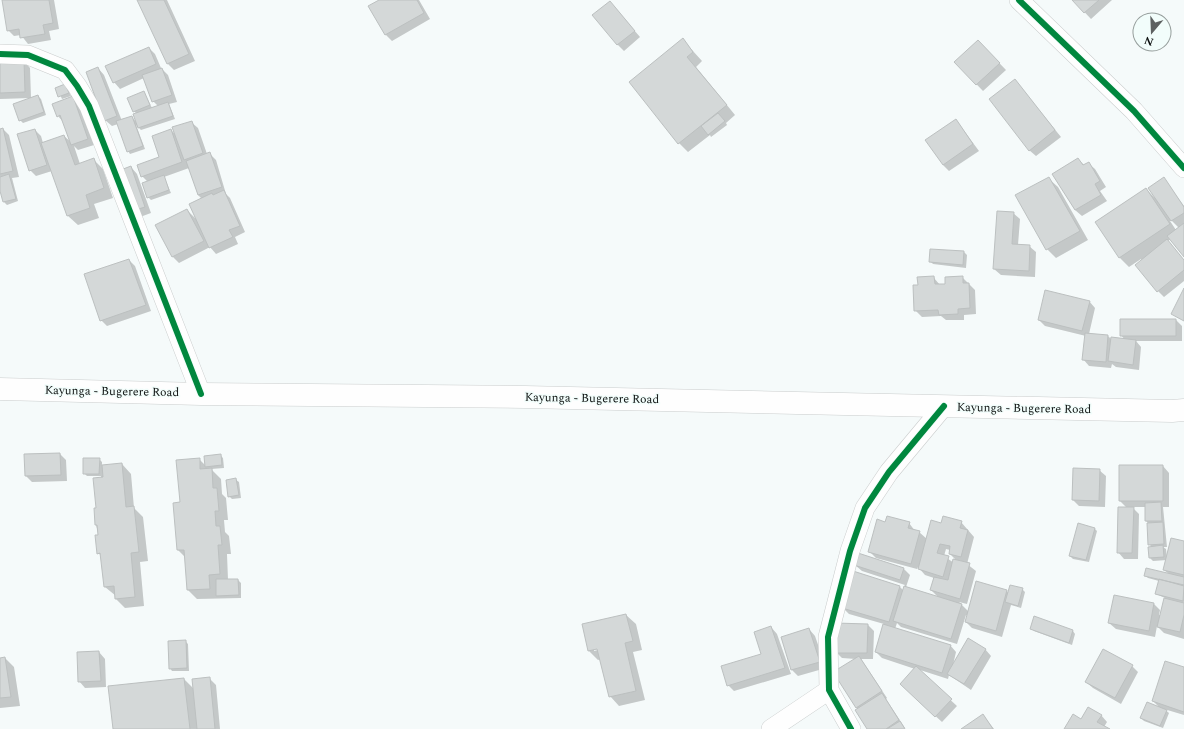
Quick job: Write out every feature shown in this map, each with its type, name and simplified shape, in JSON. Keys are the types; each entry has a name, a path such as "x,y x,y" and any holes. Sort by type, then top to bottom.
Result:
{"main road":[{"name":"Kayunga - Bugerere Road","path":"0,388 201,394 525,397 1172,411 1184,410"}],"street":[{"path":"1019,0 1134,111 1184,168"},
{"path":"0,54 28,55 65,70 78,86 89,106 201,394"},
{"path":"851,729 829,690 828,637 848,558 865,508 889,472 944,406"},
{"path":"771,729 829,690"}],"building":[{"path":"2,0 49,0 53,23 43,25 45,34 20,38 19,29 7,31"},
{"path":"137,0 164,0 189,54 167,64"},
{"path":"379,0 417,0 424,13 385,35 368,6"},
{"path":"1072,0 1099,0 1084,13"},
{"path":"610,1 635,31 617,45 592,15"},
{"path":"683,38 693,52 687,57 727,105 678,144 629,82"},
{"path":"978,40 1000,63 976,85 954,62"},
{"path":"149,47 156,64 113,83 105,66"},
{"path":"24,60 25,92 0,93 0,61"},
{"path":"98,67 117,116 104,121 86,72"},
{"path":"162,68 172,95 152,102 142,75"},
{"path":"1015,79 1055,130 1029,151 989,99"},
{"path":"65,84 69,93 58,97 55,88"},
{"path":"144,91 150,105 133,112 127,98"},
{"path":"38,95 44,112 19,121 13,104"},
{"path":"73,96 88,139 71,145 60,115 57,117 52,104"},
{"path":"168,102 173,116 138,128 133,114"},
{"path":"718,113 725,121 708,135 701,126"},
{"path":"132,116 143,146 127,152 116,121"},
{"path":"956,119 973,144 943,165 925,140"},
{"path":"192,121 203,153 184,160 172,127"},
{"path":"3,128 13,171 0,174 0,129"},
{"path":"35,129 47,165 29,171 17,134"},
{"path":"171,129 182,162 141,177 137,165 159,157 152,136"},
{"path":"64,135 75,165 94,158 104,188 86,195 90,208 67,216 41,143"},
{"path":"210,152 222,187 198,195 186,161"},
{"path":"1078,158 1083,165 1089,162 1100,181 1095,184 1101,195 1075,210 1052,174"},
{"path":"131,166 145,207 132,211 118,171"},
{"path":"9,174 16,199 3,202 0,191 0,177"},
{"path":"164,175 169,190 147,198 142,183"},
{"path":"1049,177 1080,231 1046,250 1015,195"},
{"path":"1164,177 1184,207 1184,213 1171,221 1148,188"},
{"path":"1146,188 1170,224 1119,258 1095,222"},
{"path":"224,190 240,226 229,230 233,237 209,248 189,204 212,193 213,195"},
{"path":"187,209 204,241 172,257 155,225"},
{"path":"997,211 1014,212 1012,244 1030,245 1029,271 993,269"},
{"path":"1184,223 1184,257 1167,236"},
{"path":"1167,239 1184,260 1184,270 1157,292 1135,265"},
{"path":"930,249 964,251 963,265 929,262"},
{"path":"129,259 146,305 100,321 84,274"},
{"path":"934,276 935,284 945,284 945,277 963,276 963,283 969,283 970,308 958,309 958,314 939,315 938,310 914,311 913,285 918,285 917,277"},
{"path":"1184,288 1184,321 1171,314"},
{"path":"1045,290 1090,301 1082,331 1038,320"},
{"path":"1120,319 1176,319 1176,336 1120,336"},
{"path":"1085,333 1108,335 1106,362 1082,360"},
{"path":"1111,337 1136,340 1133,365 1108,361"},
{"path":"60,453 61,475 25,476 24,454"},
{"path":"221,454 222,465 205,467 204,456"},
{"path":"83,458 100,458 99,474 83,474"},
{"path":"200,458 200,469 212,468 213,488 217,488 219,511 215,511 216,526 220,526 222,545 218,545 220,574 209,575 210,589 187,590 184,550 177,550 173,503 180,502 176,460"},
{"path":"122,463 126,507 134,506 139,552 131,553 135,597 115,599 114,586 104,587 100,553 97,554 95,535 98,535 97,525 95,525 94,508 96,508 93,478 103,477 102,465"},
{"path":"1119,465 1163,465 1163,501 1119,501"},
{"path":"1073,468 1100,469 1099,501 1072,500"},
{"path":"236,478 239,495 228,497 226,480"},
{"path":"1161,502 1162,521 1145,521 1145,503"},
{"path":"1118,507 1134,507 1132,553 1117,553"},
{"path":"887,516 910,522 908,528 920,531 911,564 868,552 877,519 885,522"},
{"path":"943,516 962,521 960,528 968,530 961,557 949,554 950,546 940,544 937,553 949,556 943,577 918,569 931,520 941,523"},
{"path":"1163,522 1164,544 1148,545 1147,523"},
{"path":"1078,523 1095,528 1086,560 1069,556"},
{"path":"1171,538 1184,541 1184,575 1163,570"},
{"path":"1163,545 1164,557 1149,558 1148,547"},
{"path":"858,553 904,568 900,580 854,565"},
{"path":"953,559 970,563 960,599 930,590 934,577 948,580"},
{"path":"1146,568 1184,577 1184,585 1144,576"},
{"path":"853,571 900,586 889,622 842,608"},
{"path":"216,579 238,579 239,595 216,596"},
{"path":"1159,579 1184,586 1183,601 1155,594"},
{"path":"976,581 1007,590 996,631 965,622"},
{"path":"1010,585 1023,588 1018,606 1005,602"},
{"path":"904,586 962,604 951,639 893,621"},
{"path":"1114,595 1154,603 1149,631 1108,623"},
{"path":"1164,598 1184,603 1184,615 1180,632 1157,627"},
{"path":"626,614 633,641 625,643 636,691 609,697 597,649 588,651 582,624"},
{"path":"1034,616 1073,630 1069,643 1030,629"},
{"path":"835,623 868,624 867,653 835,653"},
{"path":"883,624 951,645 942,673 875,652"},
{"path":"771,626 785,668 727,686 721,666 761,654 754,632"},
{"path":"809,628 820,662 791,670 781,637"},
{"path":"968,638 986,649 964,684 947,674"},
{"path":"186,640 187,668 169,669 168,641"},
{"path":"1103,649 1133,665 1115,698 1085,682"},
{"path":"99,651 101,681 78,682 77,652"},
{"path":"859,656 882,691 856,708 833,672"},
{"path":"5,657 11,697 0,698 0,658"},
{"path":"1165,661 1184,667 1184,712 1152,701"},
{"path":"916,666 952,699 935,717 900,684"},
{"path":"210,677 215,729 197,729 192,679"},
{"path":"184,678 190,729 113,729 108,686"},
{"path":"882,693 899,720 886,729 867,729 855,710"},
{"path":"1147,702 1167,710 1160,726 1140,718"},
{"path":"1088,707 1102,715 1097,722 1110,729 1064,729 1073,714 1081,719"},
{"path":"983,714 993,729 961,729"},
{"path":"900,721 905,729 887,729"}],"cycle path":[{"path":"1019,0 1134,111 1184,168"},
{"path":"0,54 28,55 65,70 89,106 201,394"},
{"path":"851,729 829,690 828,637 850,551 865,508 889,472 944,406"}]}
